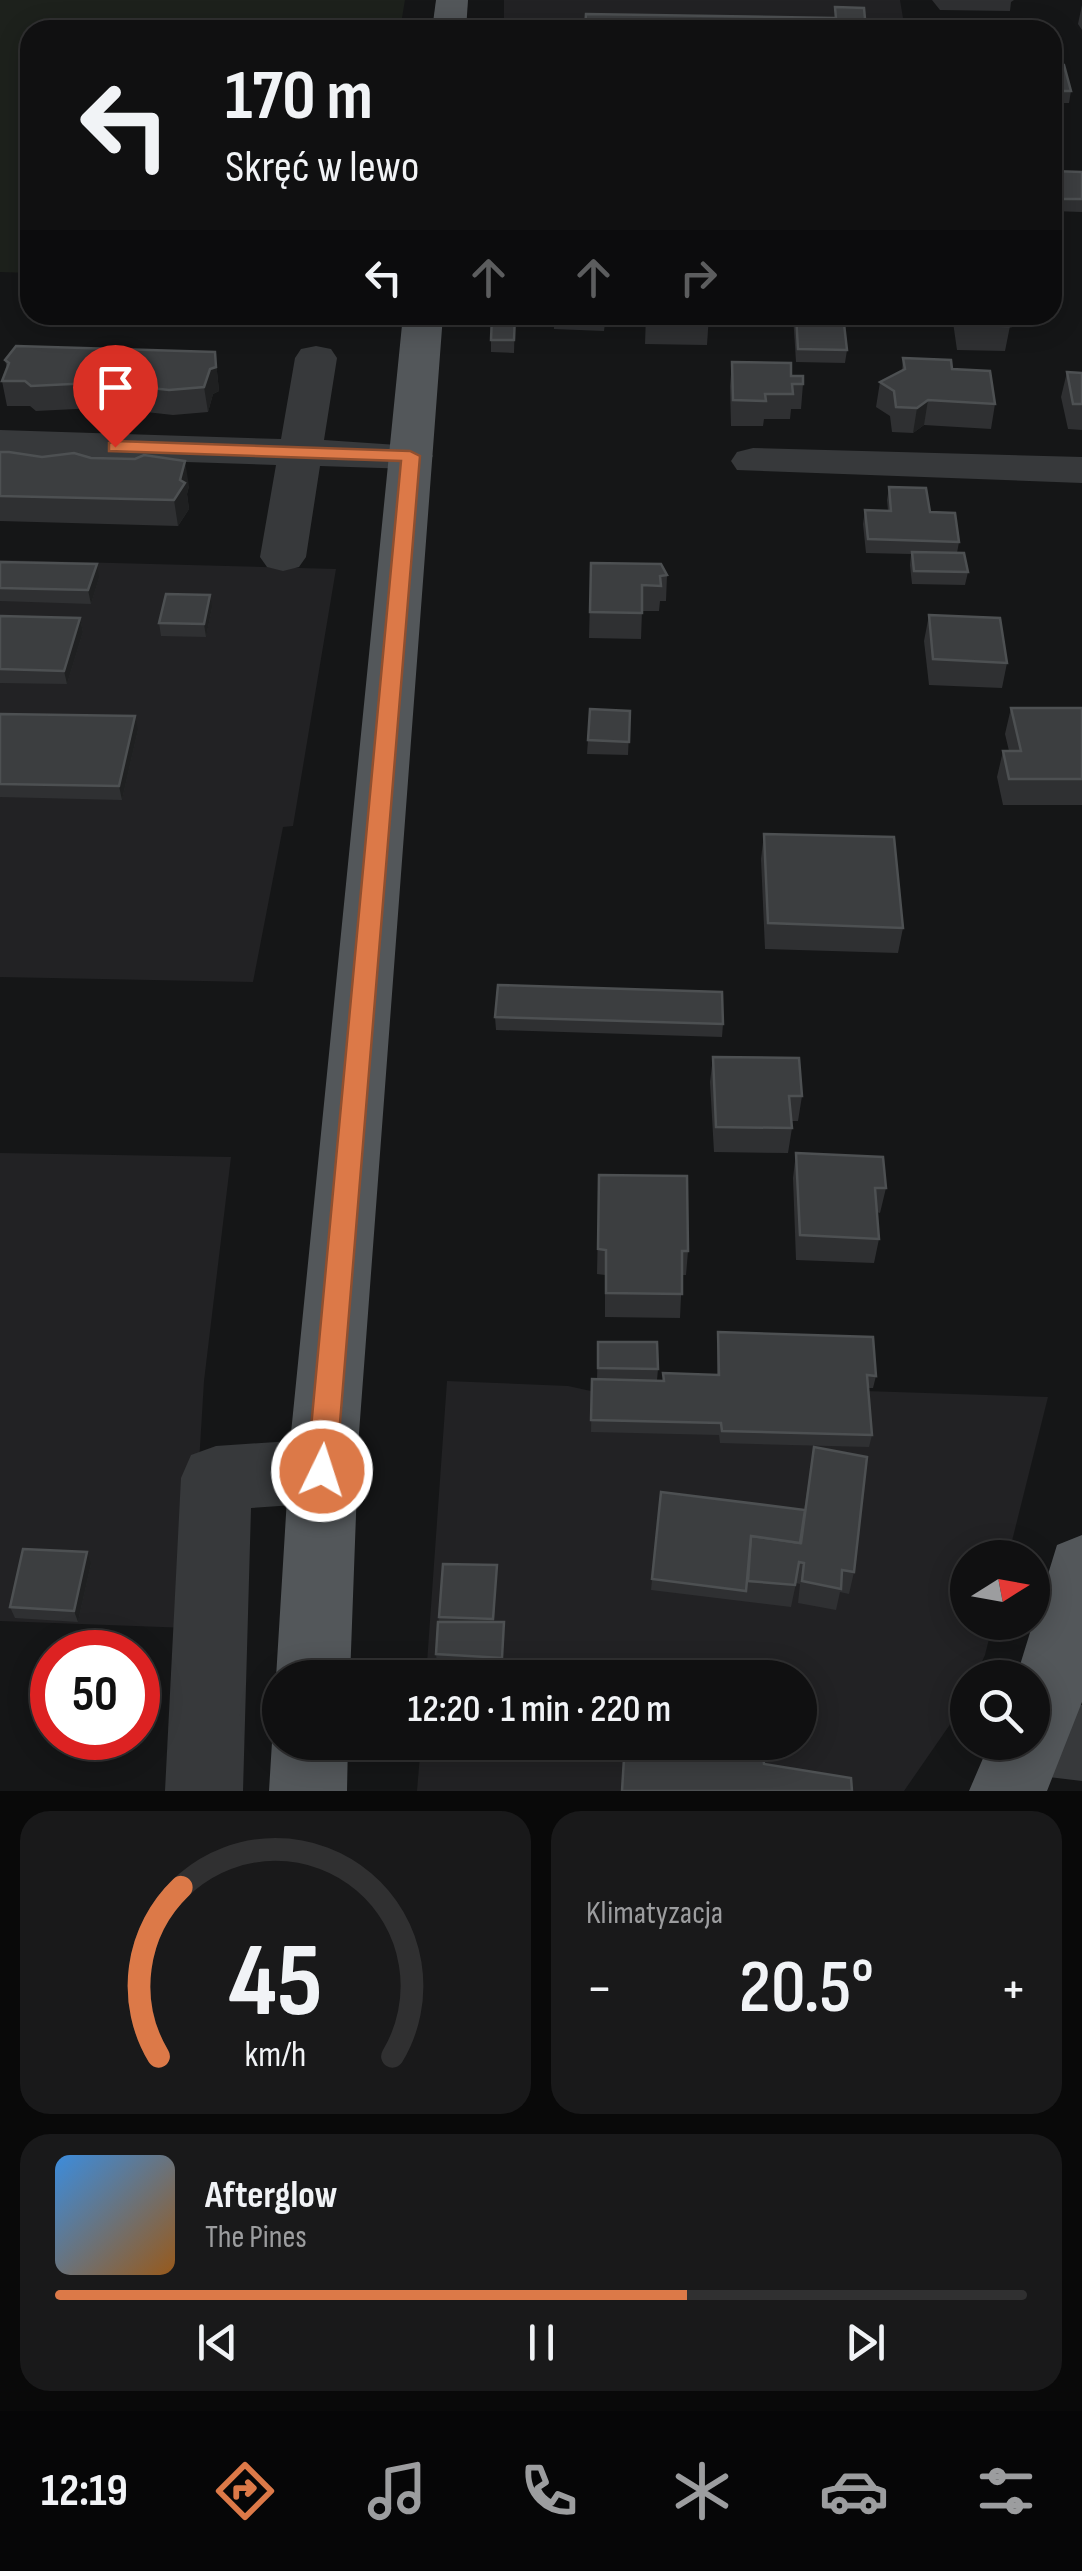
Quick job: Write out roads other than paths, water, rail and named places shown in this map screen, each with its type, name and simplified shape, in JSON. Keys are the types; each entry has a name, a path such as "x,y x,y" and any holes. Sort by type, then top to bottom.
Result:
{"main road":[{"path":"314,1660 322,1471 422,325"},
{"path":"1050,1688 1082,1570"},
{"path":"308,1791 309,1760"},
{"path":"1008,1791 1022,1760"}],"street":[{"path":"283,557 316,358"},
{"path":"0,443 410,456"},
{"path":"753,461 1082,470"},
{"path":"204,1791 213,1647 216,1478 322,1471"},
{"path":"1050,1740 1082,1743"}]}
